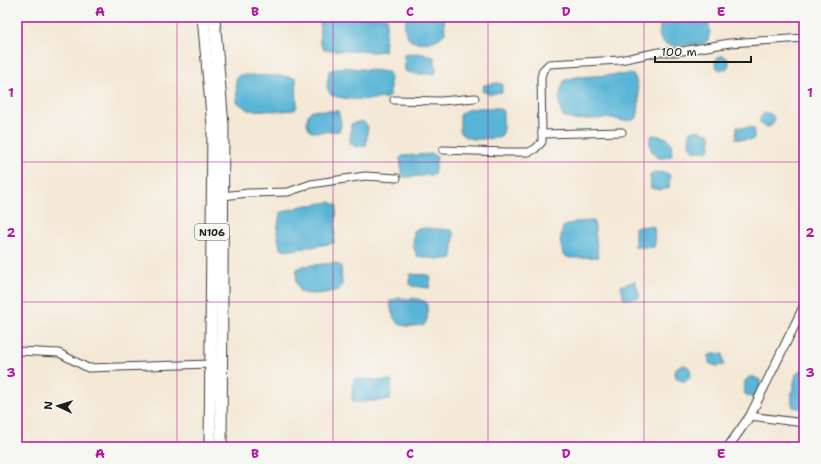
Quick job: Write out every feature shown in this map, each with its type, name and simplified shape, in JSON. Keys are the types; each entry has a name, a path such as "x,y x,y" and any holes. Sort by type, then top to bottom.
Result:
{"highway":[{"name":"N106","path":"203,17 213,126 210,447"},
{"name":"N106","path":"214,17 224,126 221,447"}],"street":[{"path":"443,150 529,152 536,149 542,142 541,77 543,70 549,64 620,60 658,52 676,52 730,43 804,38"},
{"path":"394,100 441,101 475,98"},
{"path":"542,134 622,132"},
{"path":"223,196 248,193 288,192 311,184 365,176 397,178"},
{"path":"728,447 750,416 804,306"},
{"path":"17,351 59,353 88,368 210,364"},
{"path":"750,416 804,423"}],"water":[{"path":"321,17 387,17 384,51 324,50 320,43"},
{"path":"407,17 444,17 445,33 438,39 430,42 411,41 405,29"},
{"path":"663,17 708,17 710,31 708,40 704,43 695,45 679,46 672,46 663,42 659,33"},
{"path":"415,53 429,55 435,58 435,74 416,74 405,71 404,55"},
{"path":"719,56 725,56 729,60 729,66 725,70 719,70 715,66 715,60"},
{"path":"343,67 388,72 390,74 390,95 387,98 366,100 331,95 327,87 329,71"},
{"path":"240,75 282,76 296,78 297,106 295,110 249,110 237,102 236,78"},
{"path":"634,75 637,85 639,108 637,118 626,121 614,118 574,120 563,116 559,102 561,88 565,80 577,77"},
{"path":"497,83 502,84 502,92 489,94 482,91 484,85"},
{"path":"478,108 498,108 503,111 503,132 501,137 474,139 460,133 460,114 464,111"},
{"path":"312,110 338,111 341,124 339,131 311,132 308,127 307,118"},
{"path":"764,113 770,113 774,117 774,123 770,127 764,127 760,123 760,117"},
{"path":"362,121 368,126 366,146 355,147 350,143 351,124"},
{"path":"737,127 754,128 754,138 752,140 736,139"},
{"path":"695,130 709,133 711,138 710,148 707,151 695,151 691,148 689,144 690,132"},
{"path":"655,135 667,138 671,142 672,155 667,158 662,158 654,155 650,147 650,142 651,136"},
{"path":"432,154 437,157 434,175 405,177 402,175 400,158 402,156"},
{"path":"654,172 666,173 670,175 669,188 661,190 651,188 650,174"},
{"path":"330,202 337,205 334,243 292,250 280,249 277,232 280,213 302,206"},
{"path":"594,221 598,257 570,258 563,255 560,241 563,227 575,222"},
{"path":"635,227 654,227 654,247 636,247"},
{"path":"425,228 452,230 454,233 452,259 435,259 417,256 413,246 414,231 416,229"},
{"path":"335,263 341,266 342,285 339,290 314,294 300,292 296,281 297,269 302,266"},
{"path":"410,274 429,275 431,277 429,288 412,286 409,283"},
{"path":"635,281 640,296 639,298 624,299 621,286"},
{"path":"399,298 418,299 426,302 428,314 424,325 403,326 396,321 391,310 390,301"},
{"path":"714,353 723,354 724,365 716,366 709,363 708,356"},
{"path":"680,365 686,365 691,370 689,379 686,381 680,381 675,376 675,370"},
{"path":"804,369 804,409 793,407 792,390 796,374"},
{"path":"749,377 754,377 760,380 760,389 756,398 748,396 744,393 745,381"},
{"path":"354,379 392,381 390,400 356,402 352,400"}]}
